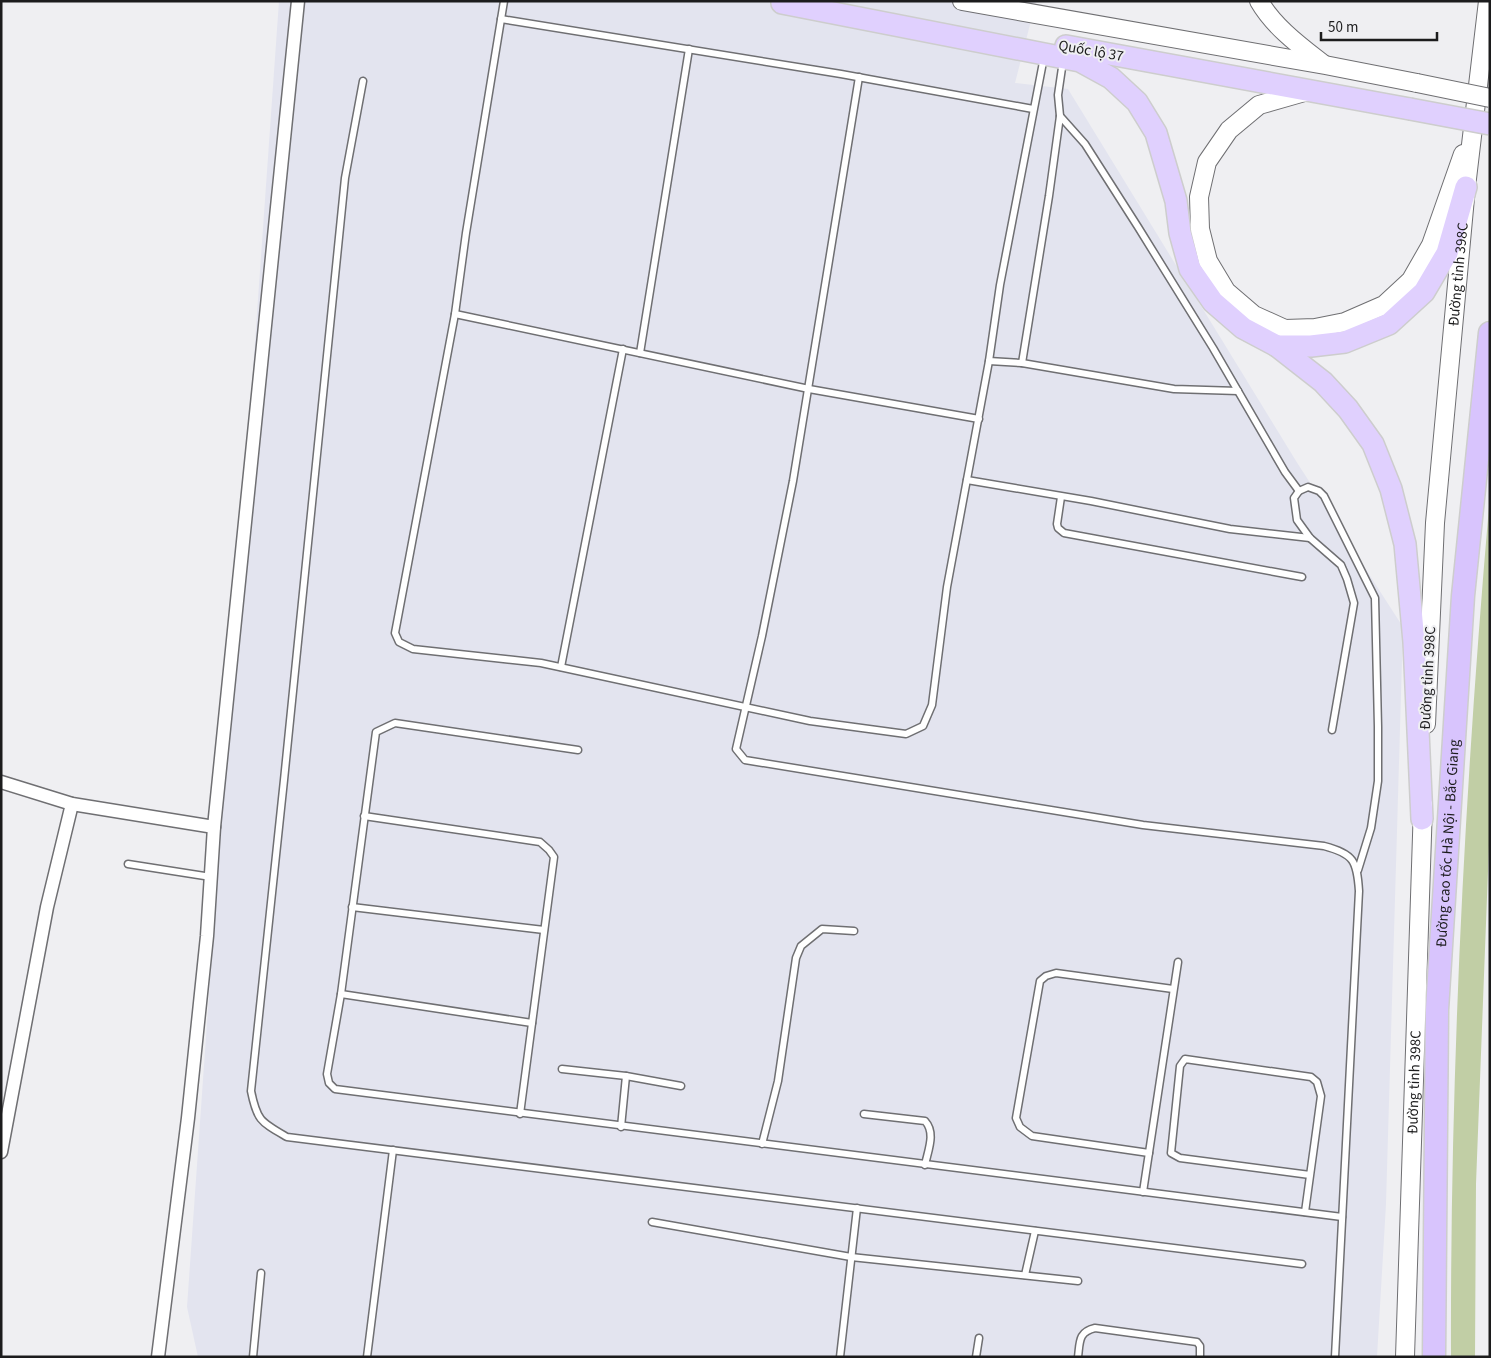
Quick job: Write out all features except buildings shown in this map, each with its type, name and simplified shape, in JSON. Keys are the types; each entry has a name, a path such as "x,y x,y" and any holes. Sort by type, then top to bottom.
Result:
{"highway":[{"path":"777,2 1080,61 1111,78 1137,102 1156,133 1176,201 1180,233 1190,269 1213,302 1243,328 1277,346 1323,382 1348,409 1373,444 1391,489 1405,544 1414,642 1422,819"},
{"name":"Quốc lộ 37","path":"777,2 828,3 1482,122"},
{"path":"1277,346 1310,346 1345,342 1389,324 1424,292 1448,253 1466,187"},
{"name":"Đường cao tốc Hà Nội - Bắc Giang","path":"1434,1357 1438,1000 1463,596 1490,333"}],"main road":[{"path":"962,1 1325,65 1490,98"},
{"path":"1259,1 1264,10 1290,39 1325,65"},
{"name":"Đường tỉnh 398C","path":"1405,1357 1422,819 1435,524 1466,187 1482,122 1487,6"},
{"path":"1308,91 1259,105 1229,130 1206,162 1199,197 1200,229 1208,261 1226,291 1254,315 1285,329 1315,328 1345,322 1384,305 1411,280 1431,245 1482,122"}],"street":[{"path":"158,1357 188,1118 207,936 214,827 298,1"},
{"path":"1,782 72,804 214,827"},
{"path":"1,1152 47,907 72,804"}],"lane":[{"path":"504,1 455,314 395,633 399,642 413,649 541,663 810,721 906,734 923,726 932,705 947,588 979,420 1000,285 1033,109 1054,55"},
{"path":"501,19 859,77 1033,109"},
{"path":"640,353 689,49"},
{"path":"1022,363 1060,116 1054,55"},
{"path":"859,77 793,481 764,626 736,749 744,760 1143,824 1324,846 1340,850 1352,859 1358,870"},
{"path":"363,81 344,178 251,1091 255,1110 264,1124 287,1137 1302,1264"},
{"path":"1060,116 1085,144 1138,227 1285,472 1299,490"},
{"path":"455,314 809,389 979,420"},
{"path":"561,667 623,350"},
{"path":"989,361 1022,363 1174,388 1238,391"},
{"path":"967,480 1091,501 1230,529 1310,538"},
{"path":"1332,730 1354,603 1341,565 1310,538 1297,520 1294,498 1299,490 1308,487 1319,491 1324,496 1375,598 1378,781 1370,828 1358,870 1359,891 1335,1357"},
{"path":"1061,497 1057,524 1064,533 1302,577"},
{"path":"578,750 395,723 376,732 341,994 327,1074 329,1083 335,1089 1342,1217"},
{"path":"364,816 540,842 554,857 520,1114"},
{"path":"128,864 211,878"},
{"path":"352,906 544,930"},
{"path":"762,1144 778,1081 796,958 801,946 822,929 854,931"},
{"path":"1143,1192 1178,962"},
{"path":"1149,1153 1032,1136 1020,1127 1016,1118 1040,981 1046,976 1056,973 1173,990"},
{"path":"341,994 532,1023"},
{"path":"1304,1212 1310,1175 1321,1096 1317,1082 1311,1077 1185,1059 1182,1061 1171,1153 1173,1156 1310,1175"},
{"path":"562,1069 626,1076 681,1086"},
{"path":"621,1126 626,1076"},
{"path":"864,1114 924,1121 930,1126 931,1134 924,1164"},
{"path":"367,1357 393,1150"},
{"path":"840,1357 856,1208"},
{"path":"652,1222 851,1257 1078,1281"},
{"path":"1026,1275 1035,1231"},
{"path":"253,1357 261,1273"},
{"path":"1078,1357 1081,1337 1088,1330 1095,1328 1197,1342 1200,1346 1200,1357"},
{"path":"976,1357 979,1338"}],"shaded area":[{"path":"279,1 1036,1 1015,83 1068,89 1296,461 1403,627 1386,1204 1377,1357 198,1357 187,1307"}],"green space":[{"path":"1490,495 1490,819 1476,1184 1475,1357 1451,1357 1451,1249 1456,1033 1466,818"}]}
